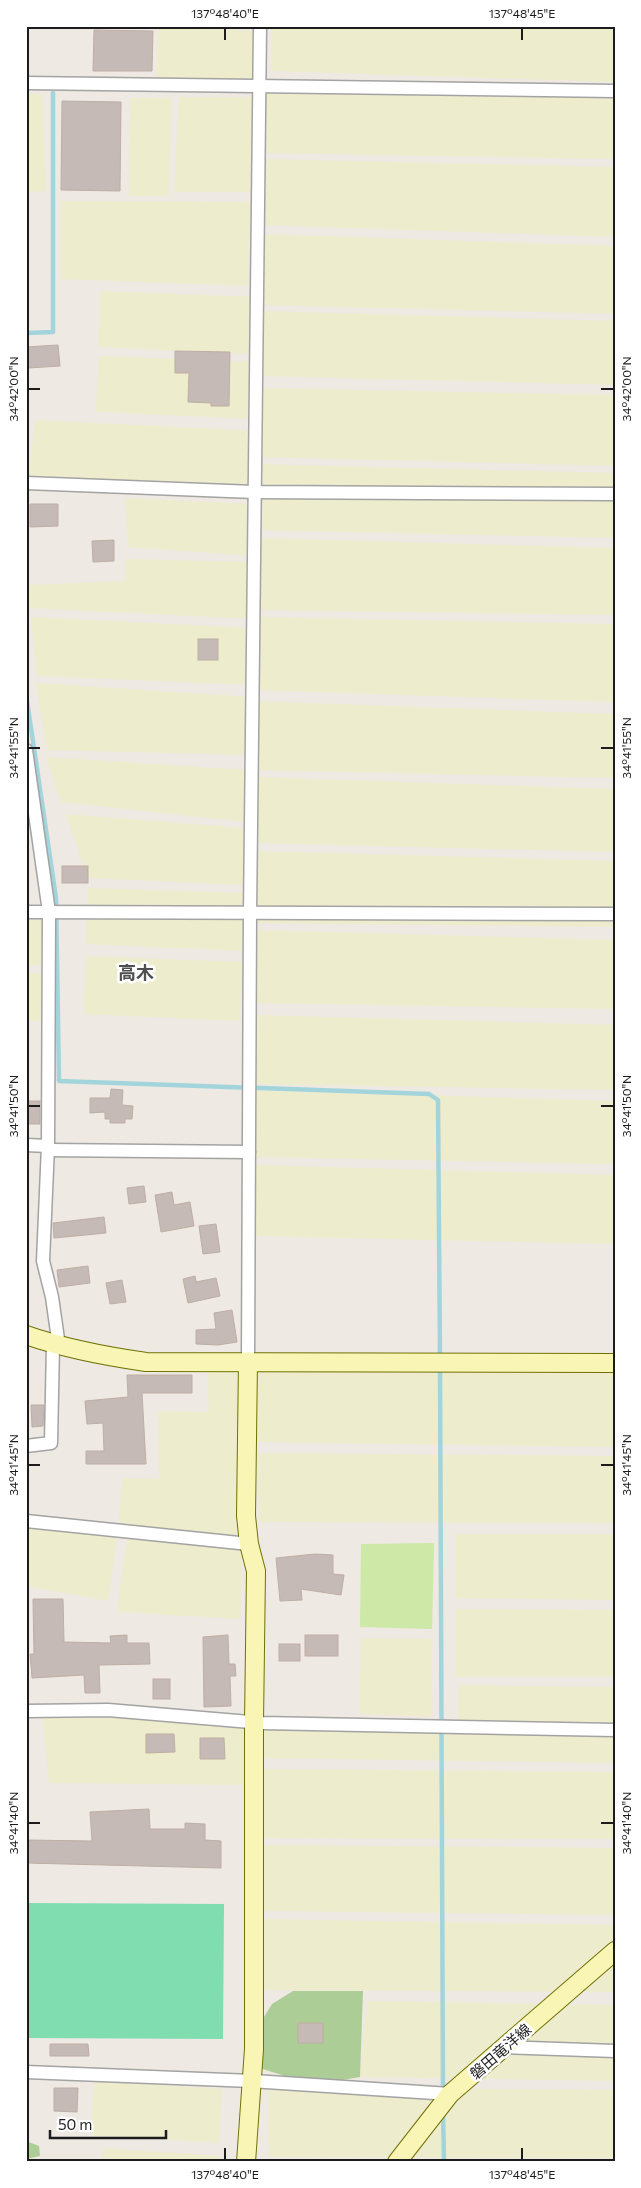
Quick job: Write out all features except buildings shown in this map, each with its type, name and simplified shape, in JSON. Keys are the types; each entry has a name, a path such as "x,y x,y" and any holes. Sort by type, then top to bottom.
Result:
{"street":[{"path":"246,2162 254,2049 256,1571 249,1544 246,1516 250,913 260,26"},
{"path":"26,83 615,91"},
{"path":"26,482 254,492 615,494"},
{"path":"26,750 49,912 48,1148 43,1260 52,1297 56,1345 51,1443 26,1446"},
{"path":"26,912 615,914"},
{"path":"26,1145 48,1148 249,1152"},
{"path":"26,1335 56,1345 105,1356 146,1362 615,1364"},
{"path":"26,1521 249,1544"},
{"path":"26,1711 108,1710 254,1723 615,1730"},
{"name":"磐田竜洋線","path":"397,2162 450,2094 615,1952"},
{"path":"504,2047 615,2051"},
{"path":"26,2072 252,2082 450,2094"}],"green space":[{"path":"272,26 615,26 615,82 271,71"},
{"path":"158,27 254,31 252,88 156,80"},
{"path":"267,84 615,96 615,159 267,153"},
{"path":"26,94 42,94 46,191 26,192"},
{"path":"179,97 252,97 250,192 174,192"},
{"path":"130,98 171,98 169,196 129,196"},
{"path":"265,159 615,167 615,237 264,225"},
{"path":"61,201 250,202 248,286 61,279"},
{"path":"263,234 615,246 615,314 262,305"},
{"path":"101,291 256,297 254,354 98,347"},
{"path":"263,311 615,321 615,385 261,376"},
{"path":"99,356 254,362 252,419 96,412"},
{"path":"257,388 615,395 615,466 257,457"},
{"path":"36,420 253,431 251,490 28,475"},
{"path":"255,464 615,473 615,538 257,530 257,538 615,548 615,615 255,610 254,617 615,624 615,702 253,690 252,685 37,676 31,617 253,628 253,619 30,608 26,585 125,581 126,559 253,562 253,556 128,547 125,498 254,504"},
{"path":"36,683 253,697 251,755 47,750"},
{"path":"254,701 615,714 615,778 254,770"},
{"path":"46,757 248,770 246,822 61,802"},
{"path":"252,777 615,789 615,852 251,843"},
{"path":"66,814 245,828 244,885 88,878"},
{"path":"250,851 615,861 615,927 249,923"},
{"path":"88,888 244,893 242,951 86,944"},
{"path":"26,912 49,912 49,966 26,965"},
{"path":"254,930 615,940 615,1009 254,1003"},
{"path":"86,956 242,962 240,1021 84,1014"},
{"path":"26,972 49,974 49,1021 26,1021"},
{"path":"255,1015 615,1025 615,1090 255,1084"},
{"path":"253,1090 615,1101 615,1164 252,1157"},
{"path":"251,1165 615,1175 615,1244 250,1236"},
{"path":"207,1361 248,1361 240,1619 117,1612 128,1532 118,1531 108,1601 26,1586 26,1521 118,1530 123,1478 159,1479 158,1411 209,1412"},
{"path":"256,1369 615,1372 615,1447 257,1442"},
{"path":"258,1453 615,1456 615,1523 259,1522"},
{"path":"455,1534 615,1534 615,1600 456,1598"},
{"path":"434,1543 432,1629 360,1627 361,1544"},
{"path":"456,1609 615,1610 615,1677 456,1677"},
{"path":"361,1638 432,1639 432,1717 360,1714"},
{"path":"459,1685 615,1687 615,1763 260,1758 262,1723 458,1727"},
{"path":"42,1711 254,1723 254,1785 49,1783"},
{"path":"263,1769 615,1772 615,1839 264,1838"},
{"path":"263,1845 615,1848 615,1915 262,1911"},
{"path":"26,1903 224,1904 223,2039 26,2038"},
{"path":"262,1919 615,1925 615,1992 261,1990"},
{"path":"293,1991 363,1991 360,2077 313,2085 253,2066 254,2033 272,2004"},
{"path":"367,2001 615,2005 615,2081 360,2077"},
{"path":"94,2081 222,2089 219,2143 91,2135"},
{"path":"268,2087 615,2090 615,2158 269,2157"},
{"path":"26,2141 39,2146 40,2156 26,2159"},
{"path":"102,2148 219,2156 218,2162 103,2162"}],"waterway":[{"path":"26,333 53,332 53,93"},
{"path":"26,694 56,898 59,1081 429,1094 438,1100 440,1358"},
{"path":"440,1366 443,2093"},
{"path":"443,2111 444,2162"}],"district":[{"name":"高木","path":"136,972"}]}
